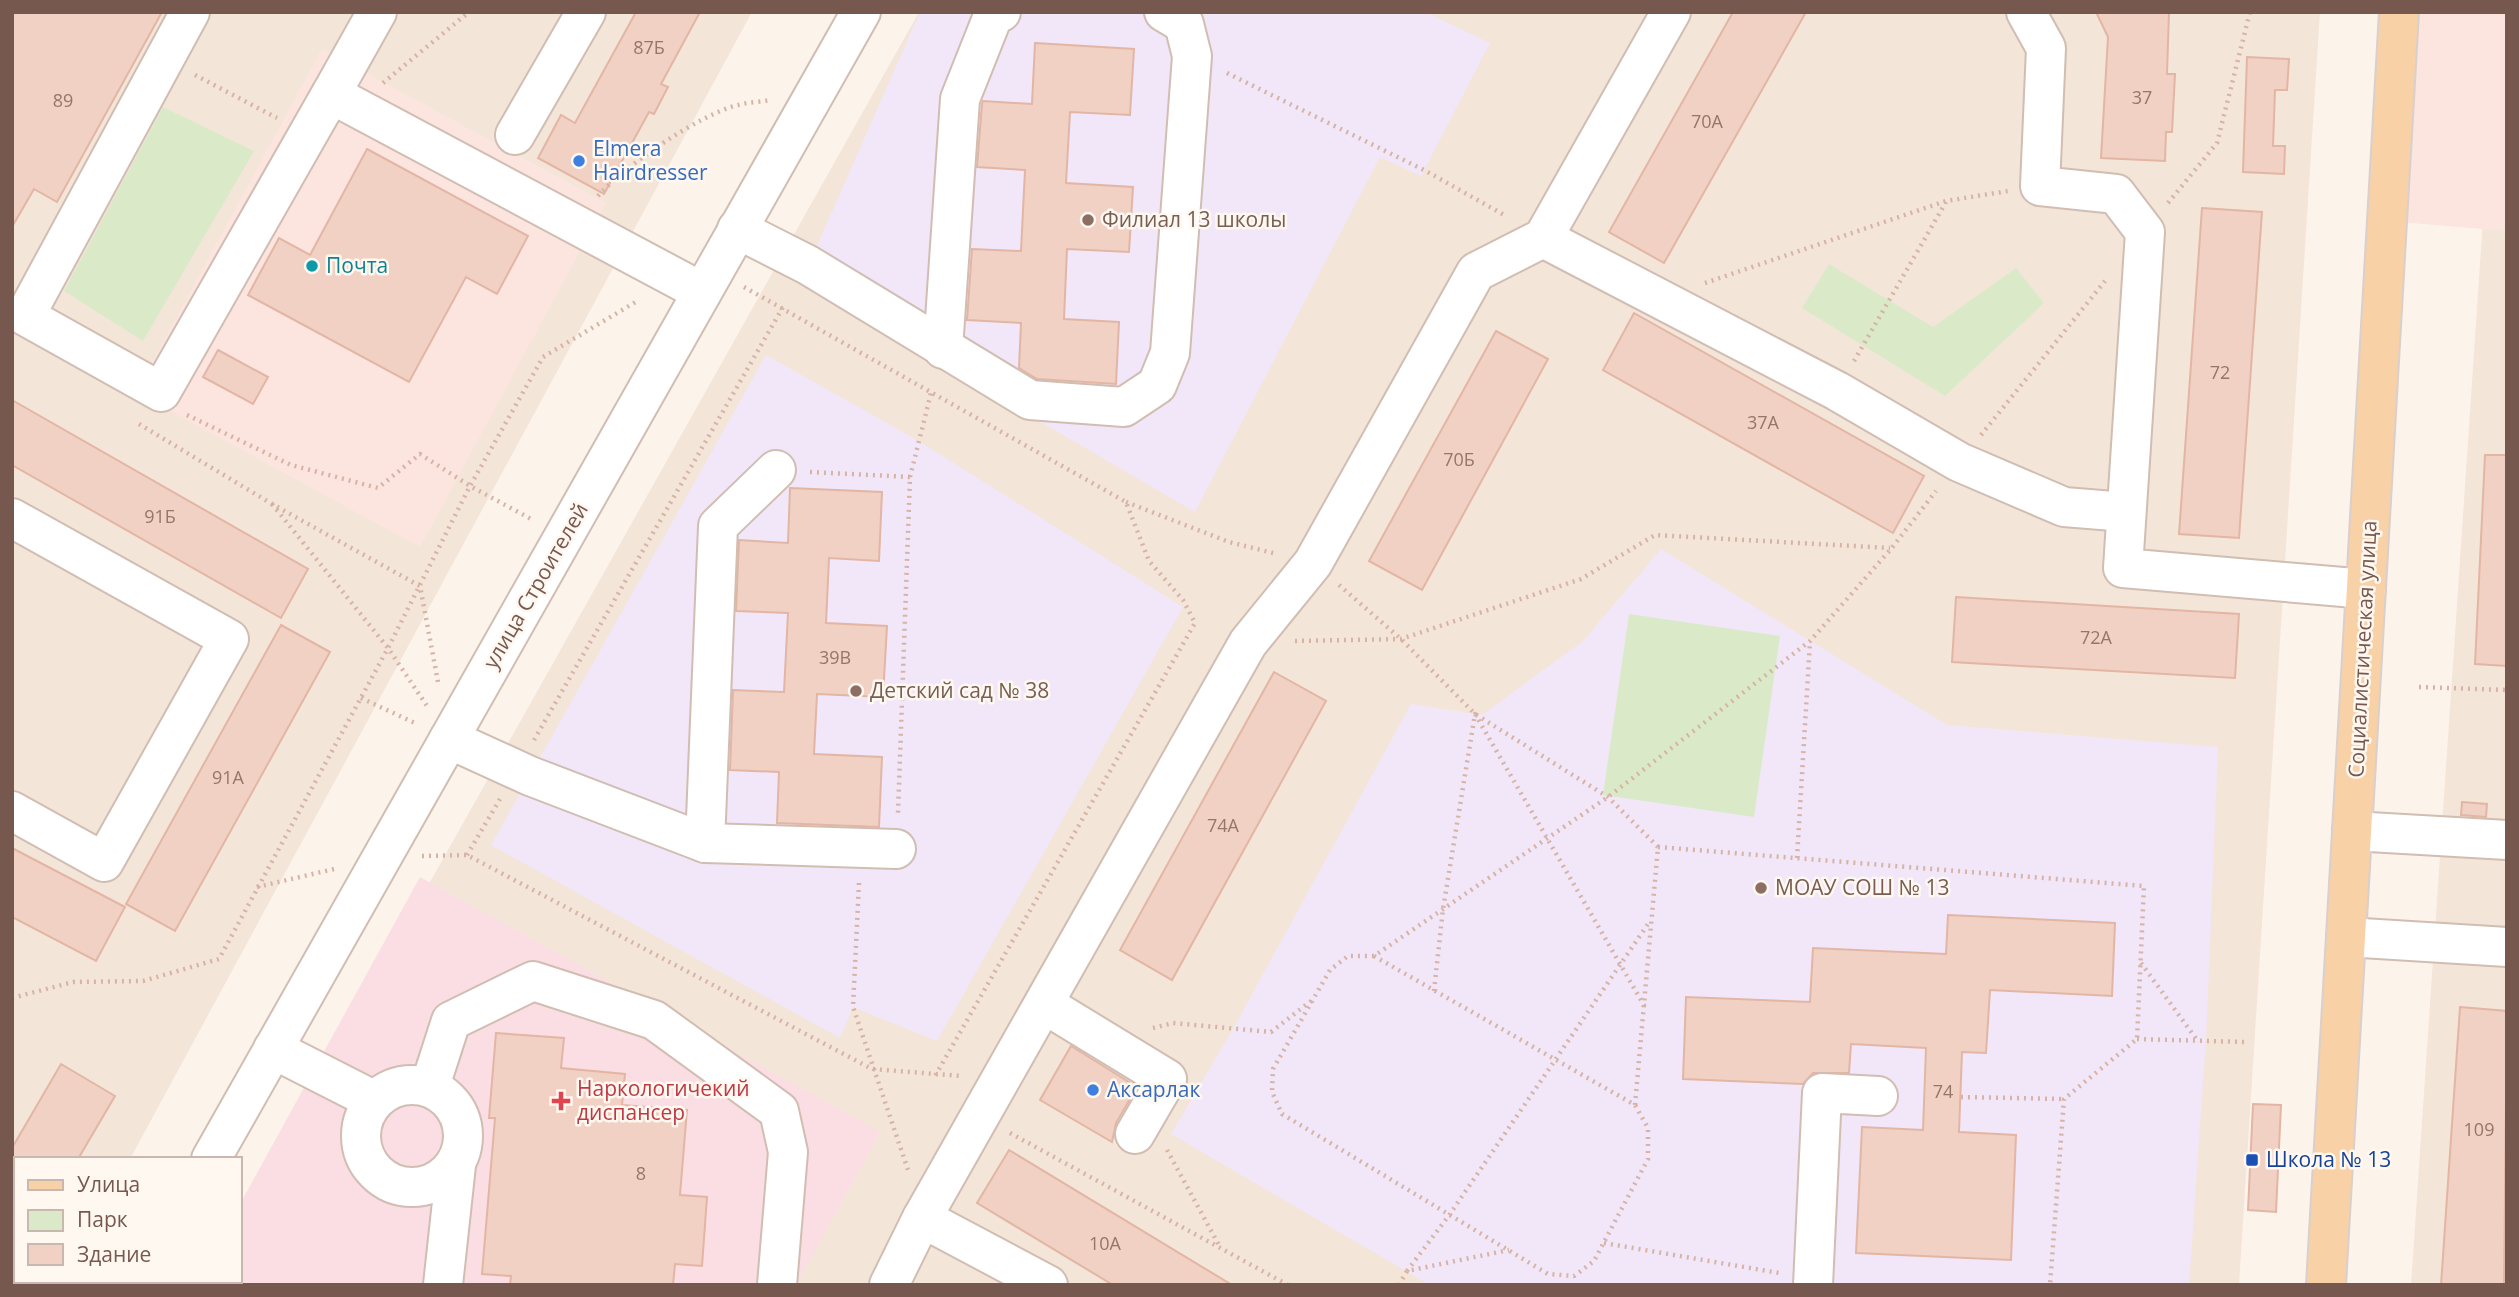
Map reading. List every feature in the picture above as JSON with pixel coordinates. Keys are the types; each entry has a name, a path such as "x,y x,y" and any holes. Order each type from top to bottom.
{"main road":[{"name":"Социалистическая улица","path":"2326,1285 2399,12"}],"street":[{"path":"190,12 19,312 161,392 309,134 342,101 377,12"},
{"path":"515,135 586,12"},
{"name":"улица Строителей","path":"212,1157 564,536 697,281 737,229 861,12"},
{"path":"943,349 960,99 993,16 1001,12"},
{"path":"737,229 808,265 1030,400 1125,407 1157,385 1170,353 1192,57 1184,24 1164,12"},
{"path":"889,1285 978,1116 1248,643 1313,564 1476,272 1543,238 1671,12"},
{"path":"2026,12 2046,48 2040,186 2116,194 2145,232 2123,568 2366,589"},
{"path":"342,101 575,224 697,281"},
{"path":"1543,238 1837,391 1959,462 2064,507 2126,512"},
{"path":"705,843 718,526 776,470"},
{"path":"12,518 229,639 104,862 12,811"},
{"path":"449,739 517,769 705,843 879,848"},
{"path":"2353,831 2507,840"},
{"path":"2346,937 2507,947"},
{"path":"430,1086 451,1021 533,981 654,1020 779,1111 788,1152 776,1285"},
{"path":"1044,1003 1167,1079 1150,1139"},
{"path":"273,1049 373,1100"},
{"path":"443,1285 456,1165 464,1135 455,1105 430,1086 400,1084 373,1100 359,1131 368,1165 385,1179 394,1186 429,1186 456,1165"},
{"path":"1813,1282 1822,1093 1878,1096"},
{"path":"922,1218 1044,1284"}],"path":[{"path":"342,101 469,12"},
{"path":"1192,57 1424,170 1543,238"},
{"path":"165,60 309,134"},
{"path":"765,112 777,89"},
{"path":"575,224 615,176 672,138 736,105 771,100"},
{"path":"1662,298 1946,201 2040,186"},
{"path":"1837,391 1946,201"},
{"path":"12,998 74,982 143,981 219,959 388,648 470,486 543,357 697,281 783,307 1126,502 1229,542 1313,564 1401,639 1475,714 1608,797 1658,847 2144,886 2137,1039"},
{"path":"467,855 783,307"},
{"path":"922,1218 894,1123 872,1069 853,1007 879,848 910,477 931,393"},
{"path":"183,413 291,465 378,488 420,454 470,486 564,536"},
{"path":"776,470 910,477"},
{"path":"935,1076 1195,623 1183,600 1149,561 1126,502"},
{"path":"420,586 272,504 388,648 449,739"},
{"path":"1248,643 1401,639 1581,579 1655,535 1891,548"},
{"path":"420,586 449,739"},
{"path":"1797,858 1810,641"},
{"path":"2419,687 2507,690"},
{"path":"361,698 449,739"},
{"path":"1475,714 1545,840 1646,1007"},
{"path":"1434,991 1443,909 1475,714"},
{"path":"1374,956 1608,797"},
{"path":"1635,1105 1646,1007 1650,921 1658,847"},
{"path":"257,887 381,858 467,855 872,1069 935,1076 1001,1076"},
{"path":"1399,1285 1650,921"},
{"path":"1348,956 1374,956 1434,991 1635,1105 1648,1128 1648,1159 1594,1261 1574,1276 1548,1274 1282,1114 1272,1093 1273,1069 1330,970 1348,956"},
{"path":"2140,962 2197,1040"},
{"path":"1105,1041 1173,1023 1271,1032 1314,998"},
{"path":"1961,1097 2064,1099 2137,1039 2244,1042"},
{"path":"2050,1285 2064,1099"},
{"path":"978,1116 1288,1285"},
{"path":"1150,1139 1220,1248"},
{"path":"1604,1243 1813,1282"},
{"path":"1407,1271 1510,1250"}],"shaded area":[{"path":"12,12 752,12 131,1157 14,1157 14,1283 62,1283 12,1285"},
{"path":"919,12 2320,12 2239,1285 203,1285 242,1283 242,1216"},
{"name":"Филиал 13 школы","path":"920,12 1425,12 1490,43 1421,176 1380,157 1195,512 801,282"},
{"path":"2408,12 2507,12 2507,231 2387,221"},
{"path":"2497,12 2507,12 2507,1285 2411,1285"},
{"path":"322,49 606,203 420,547 136,392"},
{"name":"Детский сад № 38","path":"766,355 917,440 1183,607 937,1041 853,1007 840,1038 491,845"},
{"name":"МОАУ СОШ № 13","path":"1661,549 1947,725 2218,747 2206,1040 2189,1285 1430,1285 1171,1134 1233,1029 1411,704 1482,715 1583,641"},
{"name":"Наркологичекий диспансер","path":"420,877 880,1132 796,1285 195,1285 242,1283 242,1200"}],"green space":[{"path":"163,107 254,151 143,341 64,291"},
{"path":"1829,264 1933,327 2016,268 2044,303 1945,396 1802,308"},
{"path":"1629,614 1780,636 1754,817 1603,795"}],"building":[{"path":"12,12 162,12 57,202 34,189 12,227"},
{"path":"636,12 700,12 661,84 668,87 654,114 649,112 604,194 538,158 561,115 575,123"},
{"path":"1733,12 1806,12 1664,263 1609,232"},
{"path":"2096,12 2169,12 2167,74 2175,74 2172,132 2166,132 2165,161 2101,158 2108,37"},
{"path":"1035,43 1134,49 1130,115 1070,112 1066,183 1133,187 1129,252 1067,249 1064,319 1119,322 1116,384 1037,379 1019,368 1021,323 967,320 972,249 1021,251 1025,170 977,167 982,104 983,101 1032,104"},
{"path":"2247,57 2289,59 2287,90 2275,90 2273,146 2285,146 2284,174 2243,172"},
{"name":"Почта","path":"367,149 528,236 497,294 466,277 409,382 248,295 279,238 310,255"},
{"path":"2202,208 2262,212 2239,538 2179,534"},
{"path":"1634,313 1924,476 1893,533 1603,370"},
{"path":"1496,331 1548,359 1422,590 1369,561"},
{"path":"218,350 268,377 253,404 203,377"},
{"path":"12,400 308,569 281,618 12,465"},
{"path":"2485,455 2507,455 2507,666 2475,664"},
{"path":"790,488 882,492 879,561 829,558 826,623 887,626 883,697 817,694 814,754 882,757 879,827 777,823 779,772 730,770 733,690 784,692 788,613 736,611 739,540 788,543"},
{"path":"1956,597 2239,614 2235,678 1952,662"},
{"path":"281,625 330,652 175,931 126,904"},
{"path":"1274,672 1326,701 1172,980 1120,950"},
{"path":"2462,802 2487,804 2486,817 2461,815"},
{"path":"12,848 125,907 96,961 12,917"},
{"name":"МОАУ СОШ № 13","path":"1948,915 2115,923 2112,996 1990,990 1986,1053 1962,1052 1959,1132 2016,1135 2011,1260 1856,1253 1862,1127 1923,1130 1926,1048 1851,1044 1849,1073 1813,1073 1803,1084 1683,1079 1686,997 1810,1002 1813,948 1946,954"},
{"path":"2460,1007 2507,1011 2504,1285 2441,1285"},
{"path":"496,1033 564,1038 561,1068 625,1074 622,1105 687,1110 680,1195 707,1197 702,1266 675,1264 673,1285 510,1285 511,1276 482,1274 495,1118 489,1118"},
{"name":"Аксарлак","path":"1071,1046 1137,1087 1116,1123 1112,1142 1040,1100"},
{"path":"61,1064 115,1096 79,1157 12,1159 12,1148"},
{"path":"2253,1104 2281,1105 2276,1212 2248,1210"},
{"path":"1009,1150 1232,1285 1113,1285 977,1203"}],"place":[{"name":"Elmera Hairdresser","path":"579,161"},
{"name":"Филиал 13 школы","path":"1088,220"},
{"name":"Почта","path":"312,266"},
{"name":"Детский сад № 38","path":"856,691"},
{"name":"МОАУ СОШ № 13","path":"1761,888"},
{"name":"Аксарлак","path":"1093,1090"},
{"name":"Наркологичекий диспансер","path":"561,1101"},
{"name":"Школа № 13","path":"2252,1160"}]}
